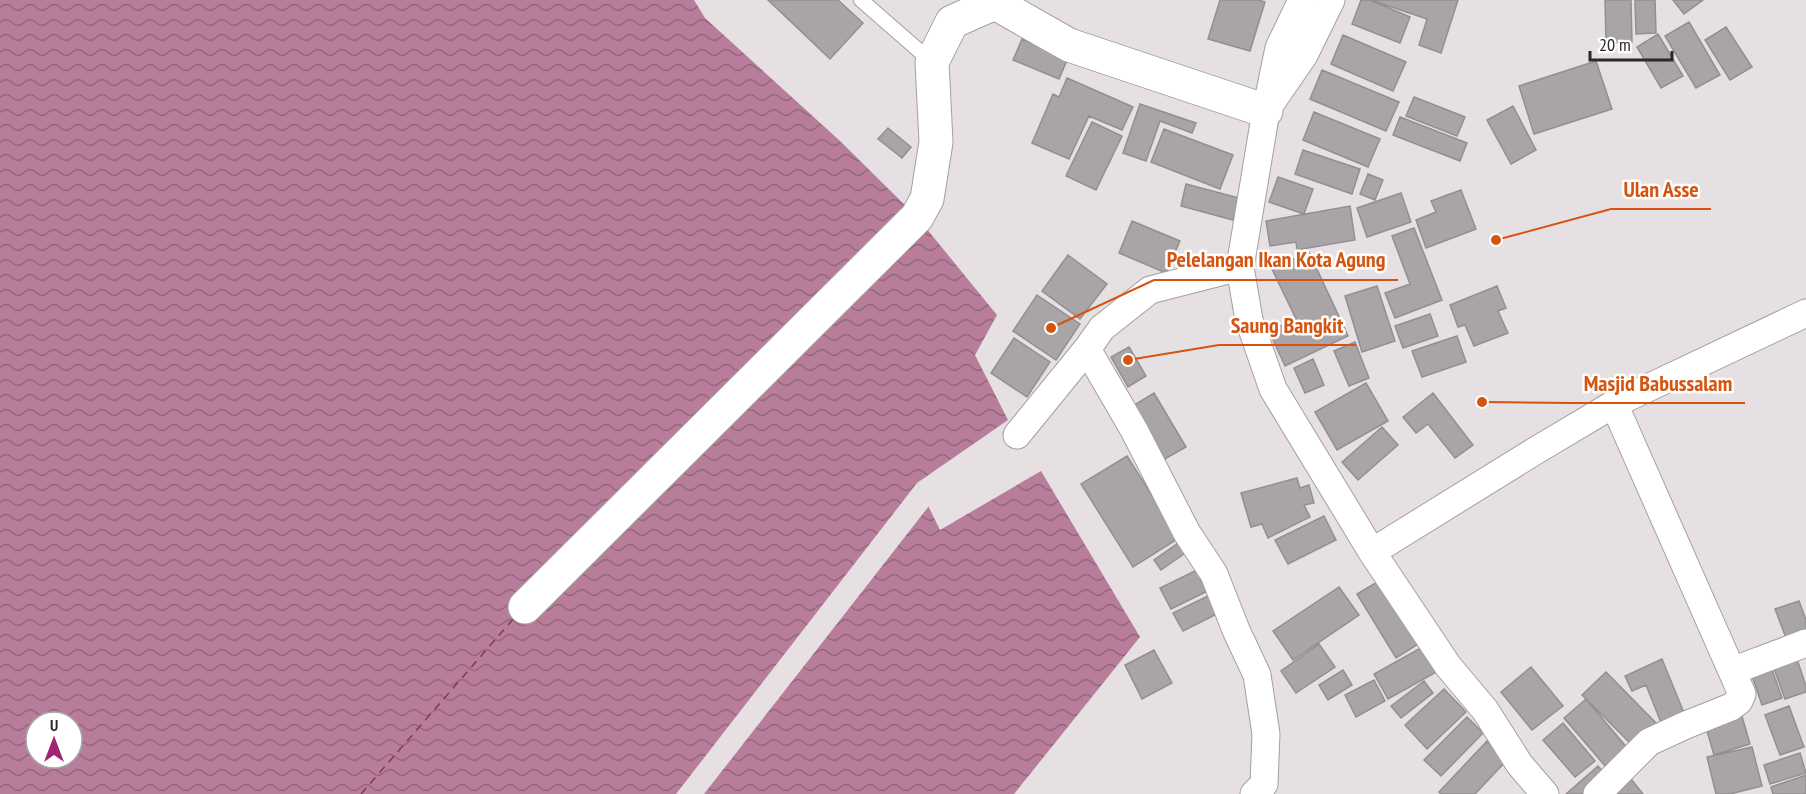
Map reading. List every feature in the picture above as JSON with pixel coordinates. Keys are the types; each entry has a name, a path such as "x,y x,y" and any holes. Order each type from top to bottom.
{"street":[{"path":"1302,0 1279,48 1239,267 1249,320 1273,389 1372,552 1448,666 1485,710 1520,765 1545,794"},
{"path":"1266,111 1304,55 1331,0"},
{"path":"525,607 917,217 927,199 936,142 932,62 952,22 995,1 1070,45 1266,111"},
{"path":"1017,435 1102,328 1150,291 1239,267"},
{"path":"1372,552 1614,404 1806,313"},
{"path":"1087,349 1134,430 1187,533 1214,574 1257,675 1266,734 1264,784 1254,794"},
{"path":"1597,794 1649,742 1731,707 1739,701 1742,694 1614,404"},
{"path":"1732,671 1806,643"}],"lane":[{"path":"861,0 932,62"}],"water":[{"path":"0,0 694,0 705,18 839,140 917,217 997,315 975,355 1008,420 917,483 940,530 1041,471 1140,637 1014,794 0,794"}],"pier":[{"path":"917,483 929,506 704,794 676,794"}],"building":[{"path":"768,0 838,0 863,23 830,59"},
{"path":"1220,0 1265,2 1250,51 1208,39"},
{"path":"1361,0 1370,0 1410,17 1400,43 1352,24"},
{"path":"1371,0 1458,0 1441,53 1419,45 1427,19"},
{"path":"1605,0 1631,0 1632,42 1606,43"},
{"path":"1635,0 1655,0 1656,33 1636,34"},
{"path":"1673,0 1703,0 1684,14"},
{"path":"1689,22 1720,75 1696,88 1665,36"},
{"path":"1726,27 1752,67 1730,80 1705,40"},
{"path":"1658,34 1683,76 1661,88 1637,47"},
{"path":"1343,35 1406,62 1393,91 1331,64"},
{"path":"1022,39 1068,58 1059,79 1013,60"},
{"path":"1596,61 1612,109 1534,134 1519,86"},
{"path":"1322,70 1399,102 1386,131 1310,99"},
{"path":"1067,78 1133,107 1122,130 1089,116 1069,159 1032,143 1053,94 1059,97"},
{"path":"1414,97 1465,117 1457,136 1406,116"},
{"path":"1140,104 1196,123 1192,133 1160,121 1146,161 1123,153"},
{"path":"1513,106 1536,150 1511,164 1487,120"},
{"path":"1314,112 1380,139 1368,167 1303,140"},
{"path":"1400,117 1467,143 1460,161 1393,135"},
{"path":"1092,122 1122,136 1096,190 1066,176"},
{"path":"888,128 911,147 902,158 878,139"},
{"path":"1164,129 1233,155 1220,189 1151,162"},
{"path":"1303,150 1360,169 1352,194 1295,174"},
{"path":"1368,174 1383,180 1375,200 1360,194"},
{"path":"1278,177 1313,189 1304,214 1269,202"},
{"path":"1186,184 1239,198 1233,220 1181,206"},
{"path":"1461,190 1476,229 1426,248 1416,220 1436,212 1431,201"},
{"path":"1401,193 1411,222 1367,237 1357,208"},
{"path":"1350,206 1355,240 1297,250 1296,242 1270,246 1266,221"},
{"path":"1132,221 1180,241 1166,273 1119,253"},
{"path":"1414,228 1442,300 1395,318 1385,293 1410,284 1392,236"},
{"path":"1309,252 1348,336 1285,366 1269,331 1296,319 1272,269"},
{"path":"1068,255 1107,284 1080,319 1042,291"},
{"path":"1377,286 1395,341 1362,352 1345,296"},
{"path":"1497,286 1506,308 1498,311 1508,333 1474,346 1465,325 1458,327 1450,305"},
{"path":"1037,295 1080,324 1056,360 1013,331"},
{"path":"1430,314 1438,336 1403,348 1395,326"},
{"path":"1457,336 1466,362 1422,377 1412,351"},
{"path":"1014,338 1050,362 1027,397 991,373"},
{"path":"1355,342 1369,378 1349,386 1334,351"},
{"path":"1129,347 1146,376 1128,387 1111,357"},
{"path":"1313,359 1324,385 1305,393 1294,368"},
{"path":"1366,383 1388,421 1337,450 1315,412"},
{"path":"1154,393 1186,447 1163,460 1131,407"},
{"path":"1433,393 1473,445 1455,458 1428,424 1416,433 1403,417"},
{"path":"1382,427 1398,445 1358,480 1342,462"},
{"path":"1127,456 1179,538 1133,567 1081,484"},
{"path":"1297,478 1300,488 1309,485 1314,503 1304,505 1310,517 1268,538 1262,524 1251,527 1241,493"},
{"path":"1324,516 1336,540 1288,564 1275,540"},
{"path":"1181,541 1188,551 1161,570 1154,560"},
{"path":"1205,566 1216,587 1171,609 1160,588"},
{"path":"1384,578 1423,641 1396,658 1357,594"},
{"path":"1339,587 1359,615 1293,660 1273,631"},
{"path":"1212,594 1221,612 1183,631 1173,613"},
{"path":"1799,601 1806,620 1806,636 1788,643 1775,609"},
{"path":"1319,644 1335,667 1296,693 1281,671"},
{"path":"1426,645 1440,670 1388,699 1374,674"},
{"path":"1154,650 1172,683 1142,699 1125,665"},
{"path":"1662,659 1687,720 1664,730 1646,685 1632,691 1625,676"},
{"path":"1797,659 1806,692 1785,699 1773,666"},
{"path":"1531,667 1563,706 1532,730 1501,692"},
{"path":"1771,667 1782,698 1762,705 1751,673"},
{"path":"1343,670 1352,685 1328,700 1319,685"},
{"path":"1606,672 1657,724 1633,746 1582,695"},
{"path":"1374,680 1385,701 1356,717 1345,695"},
{"path":"1424,681 1433,693 1401,718 1391,706"},
{"path":"1444,689 1466,712 1427,749 1405,725"},
{"path":"1586,699 1628,749 1606,767 1564,718"},
{"path":"1789,706 1804,747 1780,755 1765,715"},
{"path":"1741,713 1750,744 1714,755 1705,724"},
{"path":"1467,717 1483,733 1441,776 1424,760"},
{"path":"1563,723 1595,761 1575,777 1543,740"},
{"path":"1487,741 1507,760 1475,794 1441,794 1439,792"},
{"path":"1752,747 1762,786 1730,794 1716,794 1707,757"},
{"path":"1800,753 1806,773 1770,784 1764,765"},
{"path":"1598,766 1609,779 1592,794 1566,794"},
{"path":"1806,775 1806,794 1773,794 1771,787"},
{"path":"1631,779 1643,794 1612,794"}],"ferry route":[{"path":"361,794 514,618"}],"place":[{"name":"Ulan Asse","path":"1496,240"},
{"name":"Pelelangan Ikan Kota Agung","path":"1051,328"},
{"name":"Saung Bangkit","path":"1128,360"},
{"name":"Masjid Babussalam","path":"1482,402"}]}
